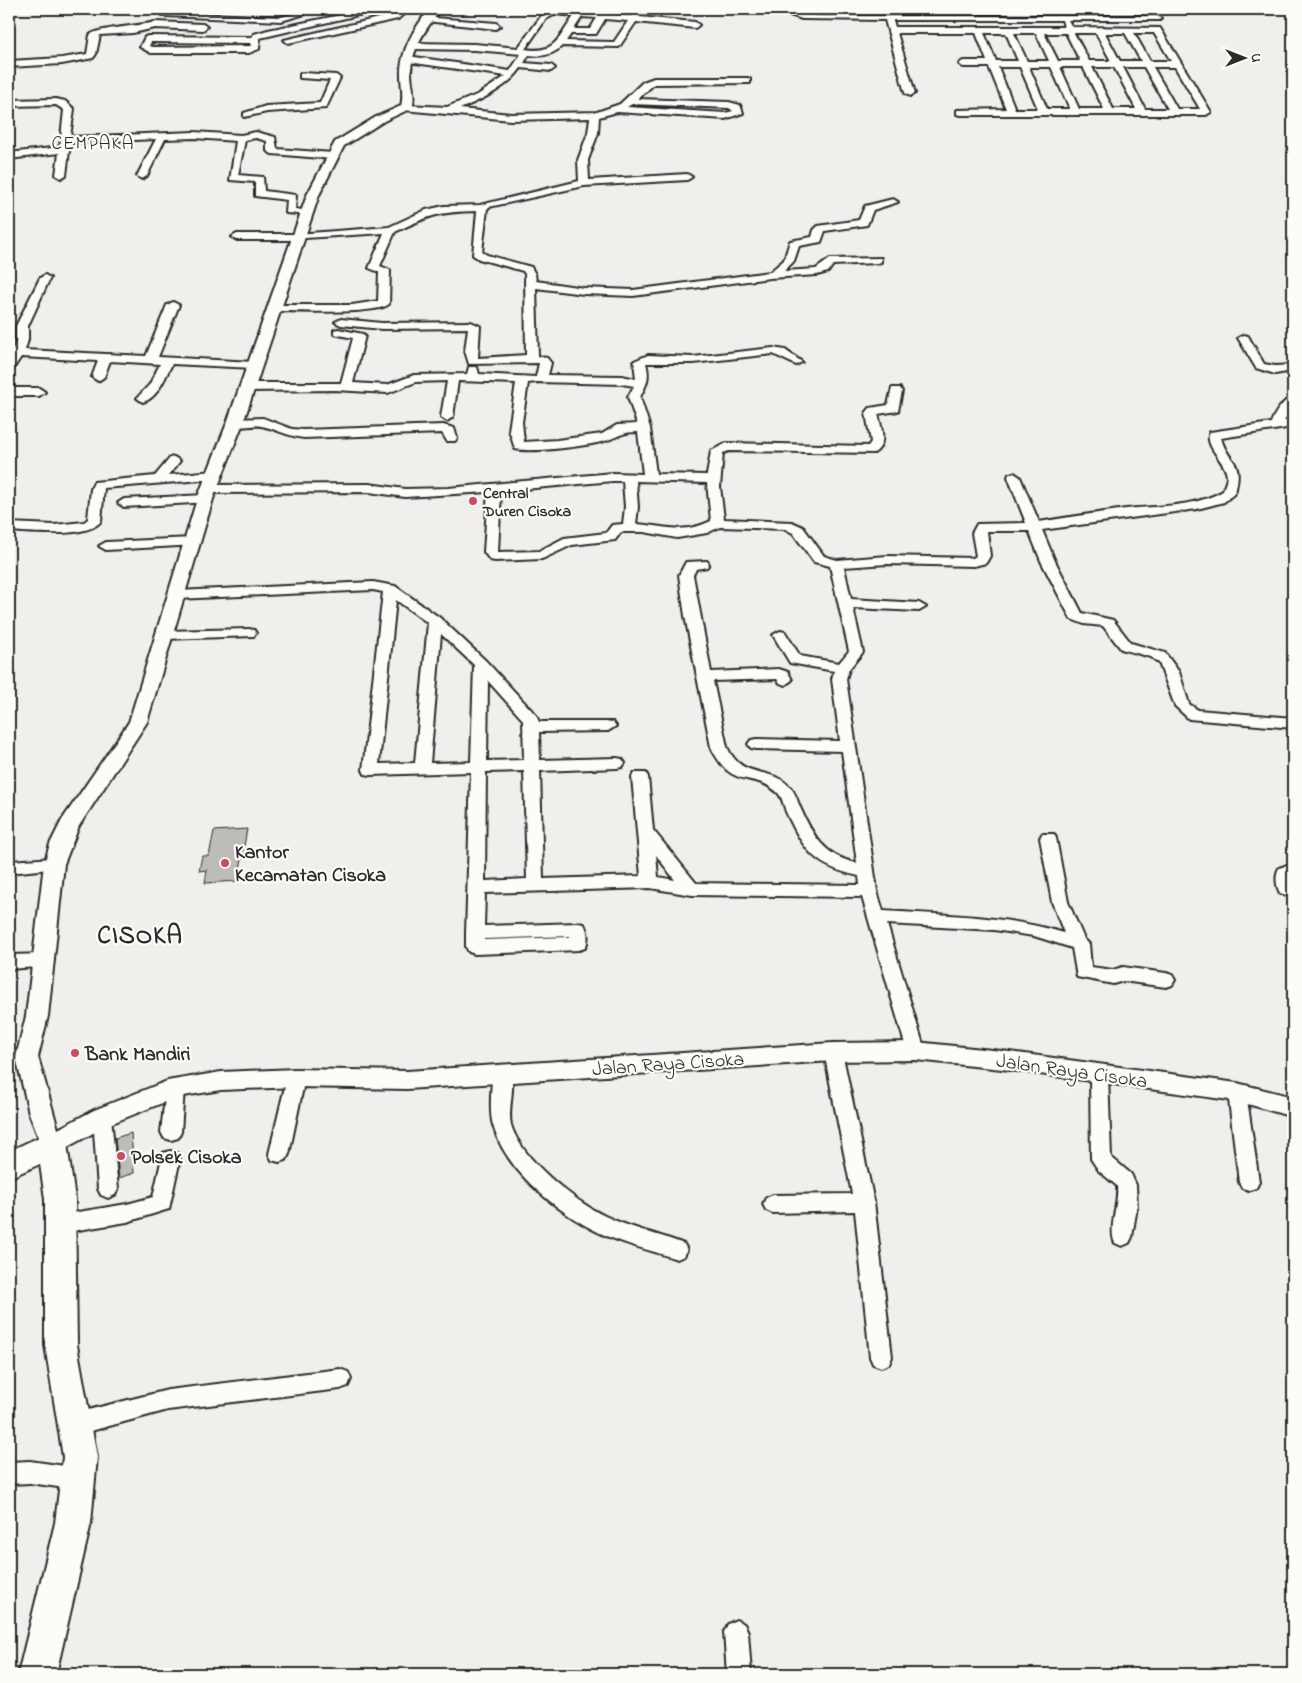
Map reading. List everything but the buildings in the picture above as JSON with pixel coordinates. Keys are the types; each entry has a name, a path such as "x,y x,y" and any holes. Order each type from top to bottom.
{"main road":[{"path":"9,1165 52,1144 60,1199 61,1345 76,1424 80,1457 73,1523 37,1674"}],"street":[{"path":"171,9 166,14 220,13 281,19 310,11 282,9"},
{"path":"258,44 257,36 268,32 380,9"},
{"path":"282,41 395,17 405,9"},
{"path":"561,43 613,46 617,44 641,9"},
{"path":"776,9 802,17 834,18 1157,18"},
{"path":"831,9 834,18"},
{"path":"944,9 948,18"},
{"path":"665,24 674,11"},
{"path":"568,31 593,32 605,12"},
{"path":"448,110 482,96 513,74 519,65 523,52 548,13 580,14 605,12 665,24 695,24"},
{"path":"195,38 220,13"},
{"path":"406,108 409,99 406,68 411,53 432,14 496,26"},
{"path":"411,53 475,47 551,53 561,43 580,14"},
{"path":"888,18 910,93"},
{"path":"1063,18 1110,112"},
{"path":"149,26 144,39 144,47 151,50 249,50 258,44"},
{"path":"9,64 62,61 88,56 92,54 97,44 95,34 133,30 149,26 203,28"},
{"path":"892,30 1157,30 1206,112 960,112"},
{"path":"979,30 1012,112"},
{"path":"1009,30 1044,112"},
{"path":"1038,30 1076,112"},
{"path":"1099,30 1142,112"},
{"path":"1128,30 1174,112"},
{"path":"144,39 195,38 258,44"},
{"path":"411,53 513,74"},
{"path":"963,64 1177,64"},
{"path":"519,65 551,68"},
{"path":"9,156 65,145 162,136 218,135 247,124 266,109 323,106 336,78 303,76"},
{"path":"52,1144 41,1113 27,1057 37,1016 45,961 54,864 59,843 75,812 128,742 138,722 209,488 235,423 313,194 339,144 351,135 406,108 448,110 511,117 594,115 614,109 630,101 647,82 654,80 747,81"},
{"path":"614,109 725,116 738,112 737,107 728,105 630,101"},
{"path":"9,103 62,103 69,109 61,175"},
{"path":"584,183 582,163 586,147 596,127 594,115"},
{"path":"247,124 271,138 270,149 276,152 333,156"},
{"path":"247,124 233,178 261,180 259,194 292,197 290,211 307,213"},
{"path":"142,176 162,136"},
{"path":"236,238 391,230 426,213 444,209 482,208 486,205 584,183 687,178"},
{"path":"773,275 789,261 794,243 817,240 822,228 863,223 869,208 893,202"},
{"path":"482,208 477,253 483,257 527,269 530,274 532,358"},
{"path":"376,326 383,304 385,270 374,268 391,230"},
{"path":"531,284 584,291 633,293 690,288 773,275 817,272 824,270 830,262 877,260"},
{"path":"9,367 13,353 22,340 22,326 45,278"},
{"path":"275,308 352,308 383,304"},
{"path":"151,359 173,305"},
{"path":"346,386 359,336 335,330 352,308"},
{"path":"341,322 376,326 472,325 474,326 471,351 473,377"},
{"path":"1244,338 1260,366 1275,370 1293,368"},
{"path":"634,397 641,384 643,374 640,361 645,358 693,360 773,351 781,352 796,362"},
{"path":"13,353 106,356 254,365"},
{"path":"98,377 106,356"},
{"path":"473,362 532,358 543,360 545,363 541,379"},
{"path":"143,398 154,386 168,360"},
{"path":"247,387 346,386 388,389 414,379 473,377 522,380 622,380 641,384"},
{"path":"447,417 453,378"},
{"path":"522,380 521,400 516,412 519,446 557,444 604,437 621,428 644,428"},
{"path":"622,380 625,388 634,397 644,428 650,477"},
{"path":"718,523 714,479 715,454 721,448 870,450 877,442 872,413 874,411 894,408 896,391"},
{"path":"9,392 39,392"},
{"path":"1277,425 1280,417 1293,401"},
{"path":"235,423 263,422 282,431 304,434 443,429 450,431 451,438"},
{"path":"495,487 490,552 495,556 544,554 560,544 579,539 610,537 615,529 630,526 681,536 702,532 718,523 787,525 798,530 819,559 836,564 887,560 974,562 980,560 983,556 978,533 982,527 1034,527 1094,517 1197,505 1219,500 1229,493 1234,474 1226,456 1215,443 1214,434 1293,423"},
{"path":"159,478 174,461"},
{"path":"124,503 209,488 369,488 406,493 629,477 714,479"},
{"path":"629,477 629,496 634,512 630,526"},
{"path":"1014,477 1067,602 1076,616 1108,623 1126,646 1150,652 1163,659 1168,665 1182,706 1186,712 1194,715 1293,723"},
{"path":"9,527 78,528 91,525 94,521 99,485 159,478 209,488"},
{"path":"106,546 192,542"},
{"path":"702,564 691,565 686,575 692,616 719,747 724,762 734,770 776,784 785,790 810,845 823,858 840,867 866,871"},
{"path":"836,564 856,652 842,668 839,679 869,890 916,1051"},
{"path":"177,595 373,586 390,589 435,621 481,664 531,719 535,885"},
{"path":"390,589 371,770 617,763"},
{"path":"845,603 920,607"},
{"path":"422,769 435,621"},
{"path":"165,635 248,633"},
{"path":"780,635 789,653 795,660 842,668"},
{"path":"475,933 578,929 579,943 475,947 475,933 481,664"},
{"path":"706,677 779,674 785,680"},
{"path":"532,727 608,726"},
{"path":"756,744 848,746"},
{"path":"640,777 650,882"},
{"path":"645,830 692,889"},
{"path":"1048,838 1060,902 1077,943 1080,944 1083,972 1113,977 1122,974 1166,980"},
{"path":"9,867 54,864"},
{"path":"1286,889 1285,872 1293,873"},
{"path":"476,887 650,882 692,889 869,890"},
{"path":"876,917 994,924 1034,930 1077,943"},
{"path":"9,962 45,961"},
{"name":"Jalan Raya Cisoka","path":"52,1144 102,1116 175,1088 221,1081 296,1078 407,1080 833,1052 916,1051 1002,1060 1099,1075 1237,1092 1293,1107"},
{"path":"833,1052 844,1115 864,1202 881,1357"},
{"path":"502,1074 500,1109 502,1125 511,1146 522,1162 568,1204 599,1223 677,1250"},
{"path":"1099,1075 1101,1159 1104,1165 1123,1179 1128,1189 1122,1238"},
{"path":"279,1154 296,1078"},
{"path":"171,1132 175,1088"},
{"path":"1237,1092 1249,1182"},
{"path":"102,1116 108,1189"},
{"path":"60,1224 127,1213 162,1203 170,1159"},
{"path":"773,1204 864,1202"},
{"path":"76,1424 168,1400 340,1379"},
{"path":"9,1473 30,1472 79,1479"},
{"path":"736,1632 739,1674"}],"place":[{"name":"Central Duren Cisoka","path":"473,501"},
{"name":"Kantor Kecamatan Cisoka","path":"225,863"},
{"name":"Bank Mandiri","path":"75,1053"},
{"name":"Polsek Cisoka","path":"121,1156"}],"district":[{"name":"CEMPAKA","path":"93,142"},
{"name":"CISOKA","path":"140,934"}]}
